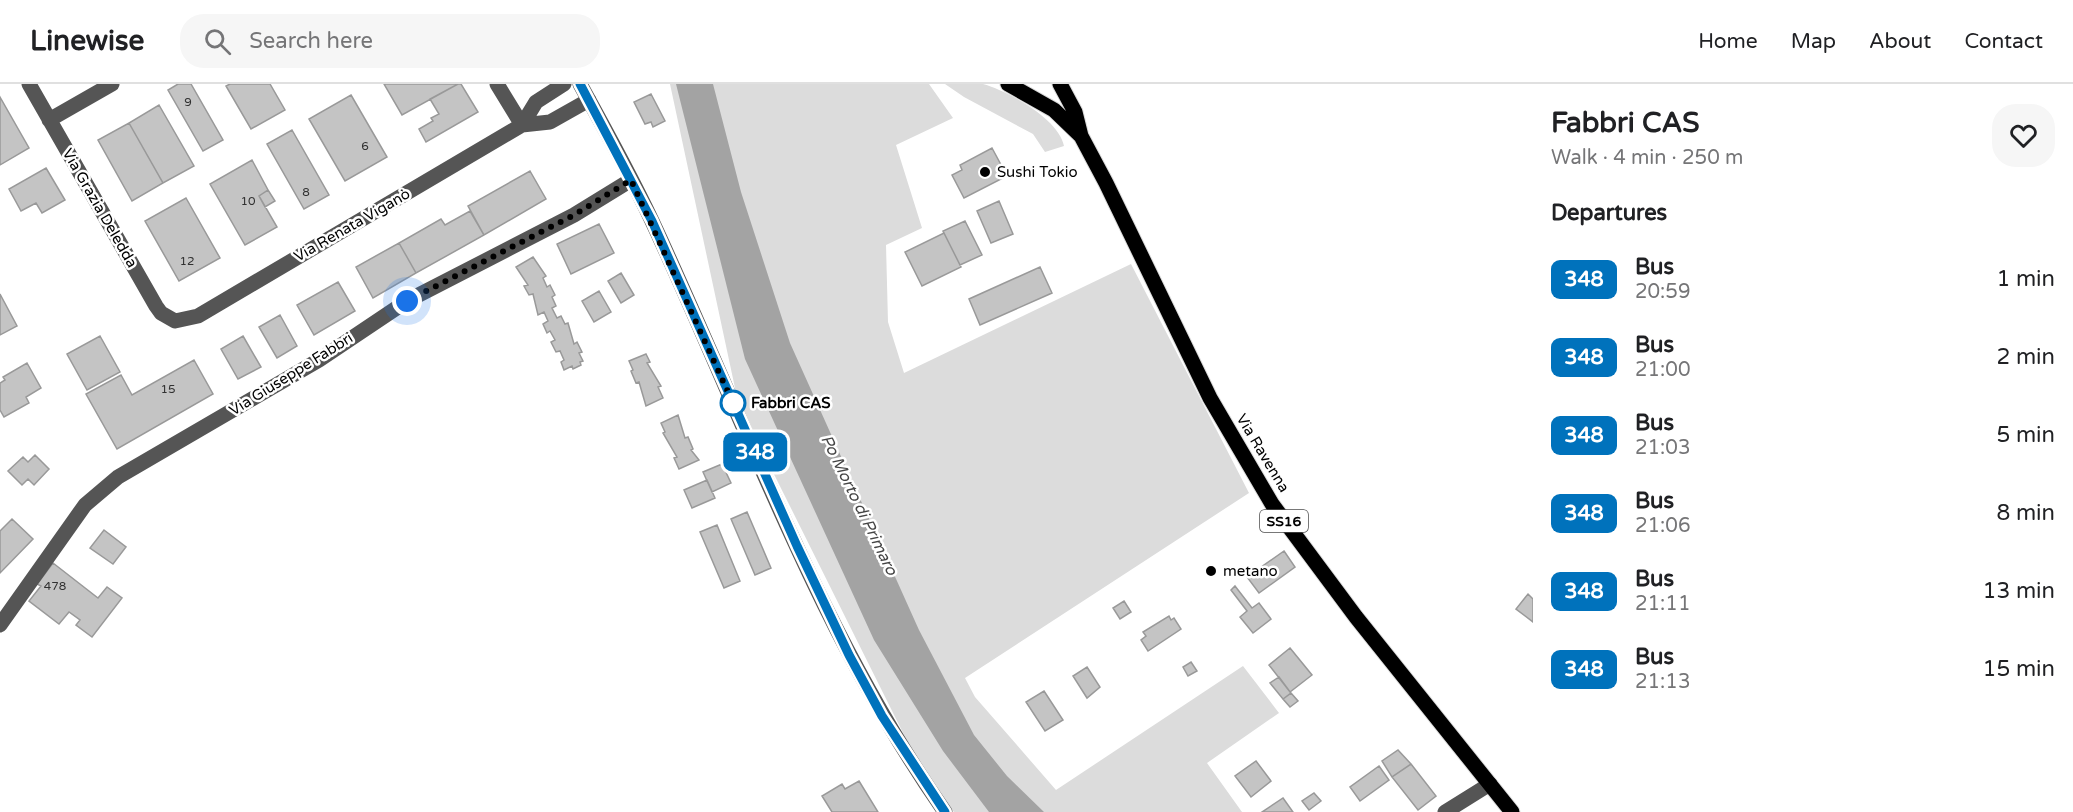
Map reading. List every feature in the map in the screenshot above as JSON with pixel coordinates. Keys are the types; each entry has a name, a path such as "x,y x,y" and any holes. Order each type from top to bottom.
{"main road":[{"name":"Via Ravenna","path":"1008,84 1054,110 1081,136"},
{"name":"Via Ravenna","path":"1060,84 1075,112 1081,136 1204,387 1256,479 1313,561 1512,812"}],"street":[{"name":"Via Grazia Deledda","path":"29,84 156,306 168,319 181,321"},
{"path":"49,120 112,84"},
{"path":"497,84 522,125"},
{"name":"Via Renata Viganò","path":"522,125 536,102 564,84"},
{"path":"580,84 631,180 849,655 882,716 945,812"},
{"path":"1068,84 1075,112"},
{"name":"Via Renata Viganò","path":"181,321 198,316 522,125 560,119 589,100"},
{"name":"Via Giuseppe Fabbri","path":"0,625 74,519 85,505 112,482 319,360 407,301 574,215 631,180"},
{"path":"1445,812 1490,784"}],"shaded area":[{"path":"670,84 929,84 953,118 896,145 922,228 886,245 888,322 904,373 1131,264 1249,493 965,678 975,697 1056,790 1243,666 1279,713 1207,763 1242,812 954,812 929,785 738,402"},
{"path":"945,84 983,84 1006,93 1043,116 1060,136 1064,146 1045,152 1033,134 964,97"}],"water":[{"name":"Po Morto di Primaro","path":"676,84 713,84 741,192 790,343 919,630 974,735 1007,776 1044,812 989,812 943,751 874,640 745,359"}],"building":[{"path":"178,84 191,84 223,140 203,151 168,90"},
{"path":"230,84 270,84 285,110 251,129 226,86"},
{"path":"384,84 458,84 402,115"},
{"path":"461,84 478,112 426,142 419,129 433,121 431,118 439,114 430,99"},
{"path":"651,94 665,121 653,127 651,122 645,124 634,102"},
{"path":"351,95 387,157 345,181 309,119"},
{"path":"0,97 29,148 0,165"},
{"path":"159,105 194,166 163,183 129,123"},
{"path":"129,123 163,183 132,201 98,140"},
{"path":"292,130 329,195 304,209 267,144"},
{"path":"992,148 1007,176 964,198 952,175 962,170 960,165"},
{"path":"252,160 268,190 259,196 277,227 245,245 210,184"},
{"path":"46,168 65,200 42,213 36,203 21,211 9,189"},
{"path":"530,171 546,199 484,235 468,206"},
{"path":"268,190 275,201 265,207 259,196"},
{"path":"186,198 220,258 179,281 145,221"},
{"path":"999,201 1013,234 991,243 977,211"},
{"path":"470,211 484,235 416,273 399,243 441,219 445,225"},
{"path":"965,221 982,255 960,265 943,231"},
{"path":"599,224 614,253 571,274 557,244"},
{"path":"944,233 961,267 922,286 905,252"},
{"path":"399,243 416,273 373,298 356,267"},
{"path":"533,257 546,276 543,278 547,287 550,285 555,295 552,297 556,306 552,308 557,318 561,316 565,324 568,323 574,344 577,342 582,352 579,353 583,361 580,362 581,365 573,369 572,366 564,370 561,362 564,360 560,351 556,352 551,342 555,340 550,331 547,333 543,324 548,321 544,312 538,315 533,294 529,295 524,286 528,285 516,267"},
{"path":"1040,267 1052,293 980,325 969,299"},
{"path":"621,273 634,295 621,303 608,281"},
{"path":"338,282 355,311 314,335 297,305"},
{"path":"599,291 611,312 594,322 582,301"},
{"path":"0,294 17,326 0,335"},
{"path":"280,315 297,346 277,358 259,327"},
{"path":"100,336 120,372 87,390 67,354"},
{"path":"243,336 261,367 238,379 221,349"},
{"path":"646,354 650,362 647,363 661,386 658,387 663,398 646,406 639,382 636,383 629,361"},
{"path":"194,360 213,394 117,449 86,394 121,375 132,395"},
{"path":"27,363 41,388 26,397 29,403 4,417 0,410 0,383 5,380 3,377"},
{"path":"678,415 685,438 688,437 693,449 691,450 699,460 679,469 674,458 677,457 663,433 665,432 661,423"},
{"path":"35,455 49,469 34,485 28,479 22,485 8,471 23,457 28,462"},
{"path":"722,464 731,483 712,492 703,472"},
{"path":"707,480 715,498 692,508 684,490"},
{"path":"747,512 771,568 755,575 731,519"},
{"path":"12,519 33,539 0,573 0,531"},
{"path":"717,525 740,581 724,588 700,532"},
{"path":"104,530 126,547 113,564 90,548"},
{"path":"1284,551 1295,567 1259,593 1247,577"},
{"path":"53,563 98,598 107,587 122,598 92,637 76,625 80,620 69,612 59,624 29,601 41,586 37,584"},
{"path":"1235,586 1252,608 1259,603 1271,619 1253,633 1240,617 1247,611 1231,590"},
{"path":"1528,594 1533,599 1533,622 1516,609"},
{"path":"1124,601 1131,612 1120,619 1113,608"},
{"path":"1169,616 1171,620 1174,618 1181,629 1148,651 1141,640 1146,636 1143,632"},
{"path":"1290,648 1312,675 1290,692 1269,665"},
{"path":"1191,662 1197,671 1188,676 1183,667"},
{"path":"1087,667 1100,687 1087,698 1073,676"},
{"path":"1279,677 1291,693 1283,699 1270,683"},
{"path":"1044,691 1063,720 1045,731 1026,702"},
{"path":"1291,693 1298,701 1290,707 1283,699"},
{"path":"1398,750 1411,764 1392,777 1382,761"},
{"path":"1256,761 1271,781 1251,797 1235,776"},
{"path":"1411,764 1436,796 1418,810 1392,777"},
{"path":"1379,766 1389,780 1360,801 1350,787"},
{"path":"859,781 878,812 832,812 822,796 842,784 845,789"},
{"path":"1314,793 1321,801 1309,810 1302,801"},
{"path":"1283,798 1293,812 1262,812"}],"bus line":[{"name":"348","path":"580,84 652,221 797,546 849,655 882,716 945,812"}],"place":[{"name":"Sushi Tokio","path":"985,172"},
{"name":"Fabbri CAS","path":"733,403"},
{"name":"metano","path":"1211,571"}],"route":[{"path":"407,301 455,274 574,215 631,180 652,221 733,403"}]}
